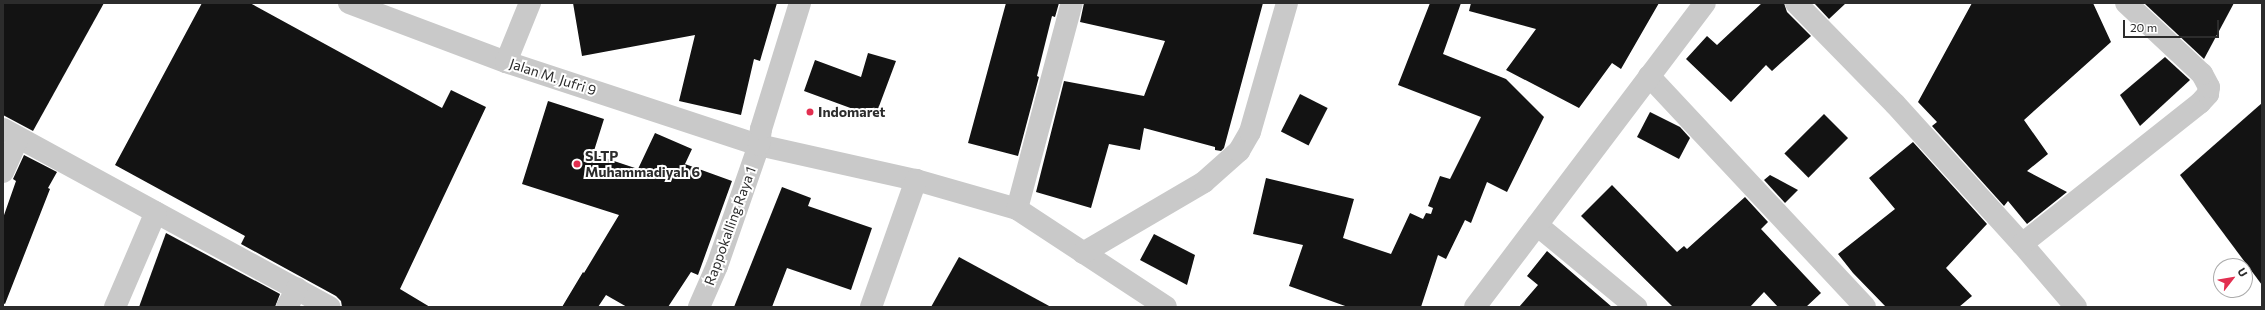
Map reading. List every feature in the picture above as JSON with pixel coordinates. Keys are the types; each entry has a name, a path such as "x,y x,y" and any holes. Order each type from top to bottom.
{"street":[{"name":"Jalan M. Jufri 9","path":"349,3 506,62 759,145 916,180 1017,209 1166,307"},
{"path":"506,62 530,3"},
{"name":"Rappokalling Raya 1","path":"699,307 717,266 759,145 761,128 800,3"},
{"path":"1017,209 1072,3"},
{"path":"1083,253 1204,182 1239,151 1250,132 1287,3"},
{"path":"1475,307 1705,3"},
{"path":"1796,3 1895,104 2022,244 2076,307"},
{"path":"2022,244 2200,103 2208,94 2209,87 2202,74 2126,3"},
{"path":"1649,76 1864,307"},
{"path":"3,172 10,134 330,307"},
{"path":"871,307 916,180"},
{"path":"115,307 156,212"},
{"path":"1537,225 1636,307"},
{"path":"287,307 297,288"}],"building":[{"path":"3,3 104,3 33,131 3,115"},
{"path":"202,3 250,3 442,108 451,90 486,107 400,289 430,307 342,307 341,301 336,296 241,244 245,236 115,165"},
{"path":"573,3 777,3 760,61 754,59 741,115 679,101 695,35 582,56"},
{"path":"1006,3 1059,3 1055,17 1052,16 1037,76 1039,77 1018,156 968,143"},
{"path":"1084,3 1263,3 1224,148 1221,151 1215,150 1215,147 1144,128 1140,150 1109,144 1091,208 1036,192 1064,81 1144,96 1165,41 1080,22"},
{"path":"1430,3 1461,3 1443,54 1506,79 1544,117 1507,192 1487,182 1471,223 1465,220 1446,259 1438,255 1421,307 1348,307 1289,286 1303,245 1253,234 1266,178 1354,199 1343,238 1391,254 1410,213 1423,219 1426,213 1431,214 1433,208 1428,206 1440,176 1450,179 1481,117 1398,85"},
{"path":"1471,3 1659,3 1621,69 1612,63 1579,108 1506,70 1536,29 1469,11"},
{"path":"1762,3 1784,3 1787,12 1811,36 1772,71 1766,65 1731,102 1686,59 1707,36 1717,45"},
{"path":"1814,3 1846,3 1829,19"},
{"path":"1972,3 2093,3 2111,42 2024,120 2048,154 2027,171 2067,192 2027,224 2008,201 2004,206 1932,126 1937,122 1918,102"},
{"path":"2144,3 2234,3 2204,59"},
{"path":"868,53 896,61 875,117 804,91 815,60 861,77"},
{"path":"2165,57 2190,80 2140,126 2120,95"},
{"path":"1300,94 1328,108 1309,145 1281,131"},
{"path":"548,101 604,119 593,154 638,169 655,133 692,149 685,164 732,181 698,275 691,272 668,307 627,307 606,295 598,307 562,307 619,215 522,184"},
{"path":"2262,103 2262,285 2253,273 2253,258 2242,258 2180,175"},
{"path":"1650,112 1680,127 1690,138 1679,159 1637,137"},
{"path":"1824,114 1848,138 1808,178 1784,154"},
{"path":"1913,142 1987,224 1946,268 1972,296 1959,307 1886,307 1853,273 1838,254 1895,209 1869,178"},
{"path":"24,155 57,172 48,188 50,189 5,304 3,303 3,218 16,181 13,179"},
{"path":"1770,175 1798,190 1785,203 1764,180"},
{"path":"1612,185 1677,252 1684,246 1687,249 1745,197 1768,222 1761,229 1821,293 1806,307 1778,307 1764,292 1750,307 1673,307 1581,216"},
{"path":"782,187 811,198 808,206 872,228 851,290 787,268 772,307 734,307"},
{"path":"166,233 280,294 275,307 139,307"},
{"path":"1154,234 1195,255 1187,285 1140,260"},
{"path":"1547,251 1612,307 1519,307 1538,285 1527,276"},
{"path":"959,257 1051,307 931,307"}],"place":[{"name":"Indomaret","path":"810,112"},
{"name":"SLTP Muhammadiyah 6","path":"577,164"}]}
